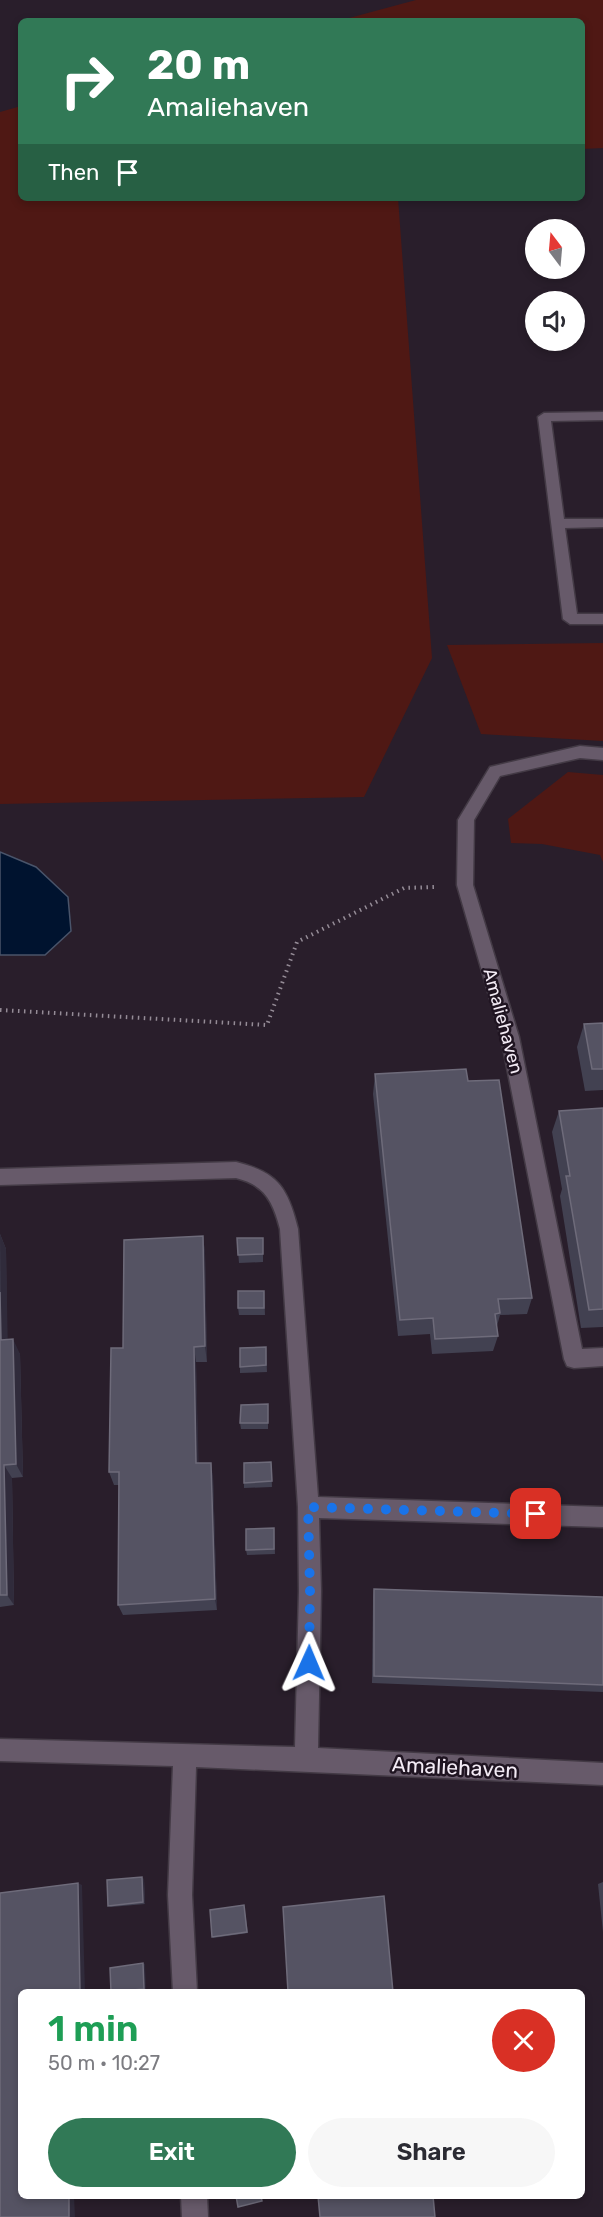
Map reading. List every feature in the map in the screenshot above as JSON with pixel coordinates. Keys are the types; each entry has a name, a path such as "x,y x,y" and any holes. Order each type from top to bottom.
{"street":[{"path":"603,416 544,417 570,619 603,619"},
{"path":"558,524 603,523"},
{"name":"Amaliehaven","path":"603,754 580,752 495,771 466,820 465,885 510,1037 574,1359 603,1357"},
{"path":"0,1177 236,1170 249,1172 264,1179 276,1190 283,1204 289,1229 308,1507 310,1591 306,1759"},
{"path":"308,1507 603,1517"},
{"name":"Amaliehaven","path":"0,1750 306,1759 603,1774"},
{"path":"184,1989 180,1895 185,1757"},
{"path":"194,2199 195,2217"}],"path":[{"path":"0,1010 267,1025 297,942 404,888 465,885"}],"shaded area":[{"path":"416,0 603,0 603,148 585,149 585,18 349,18"},
{"path":"18,107 18,201 398,201 432,658 364,797 0,804 0,112"},
{"path":"603,643 603,741 481,734 447,645"},
{"path":"568,772 603,775 603,862 600,855 542,844 511,843 508,819"}],"water":[{"path":"0,852 36,867 68,897 71,931 45,955 0,955"}],"building":[{"path":"603,1023 603,1069 592,1069 584,1024"},
{"path":"466,1069 468,1081 499,1080 532,1298 498,1299 500,1313 495,1314 498,1336 435,1339 433,1318 400,1320 375,1074"},
{"path":"603,1108 603,1309 589,1310 566,1176 570,1176 559,1111"},
{"path":"203,1236 205,1346 194,1347 196,1463 211,1463 215,1599 118,1605 119,1472 109,1472 111,1348 123,1348 124,1240"},
{"path":"237,1238 263,1238 263,1254 238,1255"},
{"path":"238,1291 264,1291 264,1308 238,1308"},
{"path":"0,1292 1,1340 13,1339 16,1464 4,1465 7,1595 0,1595"},
{"path":"266,1347 266,1365 240,1367 240,1348"},
{"path":"268,1404 268,1423 240,1423 241,1405"},
{"path":"271,1462 272,1481 244,1483 244,1463"},
{"path":"274,1528 274,1549 246,1550 246,1529"},
{"path":"374,1589 603,1597 603,1685 374,1676"},
{"path":"142,1877 143,1902 108,1906 107,1880"},
{"path":"78,1883 80,1989 18,1989 18,2199 69,2199 69,2217 0,2217 0,1893"},
{"path":"384,1896 393,1989 288,1989 283,1907"},
{"path":"244,1905 247,1932 212,1937 210,1910"},
{"path":"143,1963 144,1989 111,1989 110,1968"},
{"path":"237,2199 262,2199 262,2201 238,2207"},
{"path":"318,2199 433,2199 435,2217 320,2217"}],"route":[{"path":"309,1663 308,1507 536,1514"}]}
